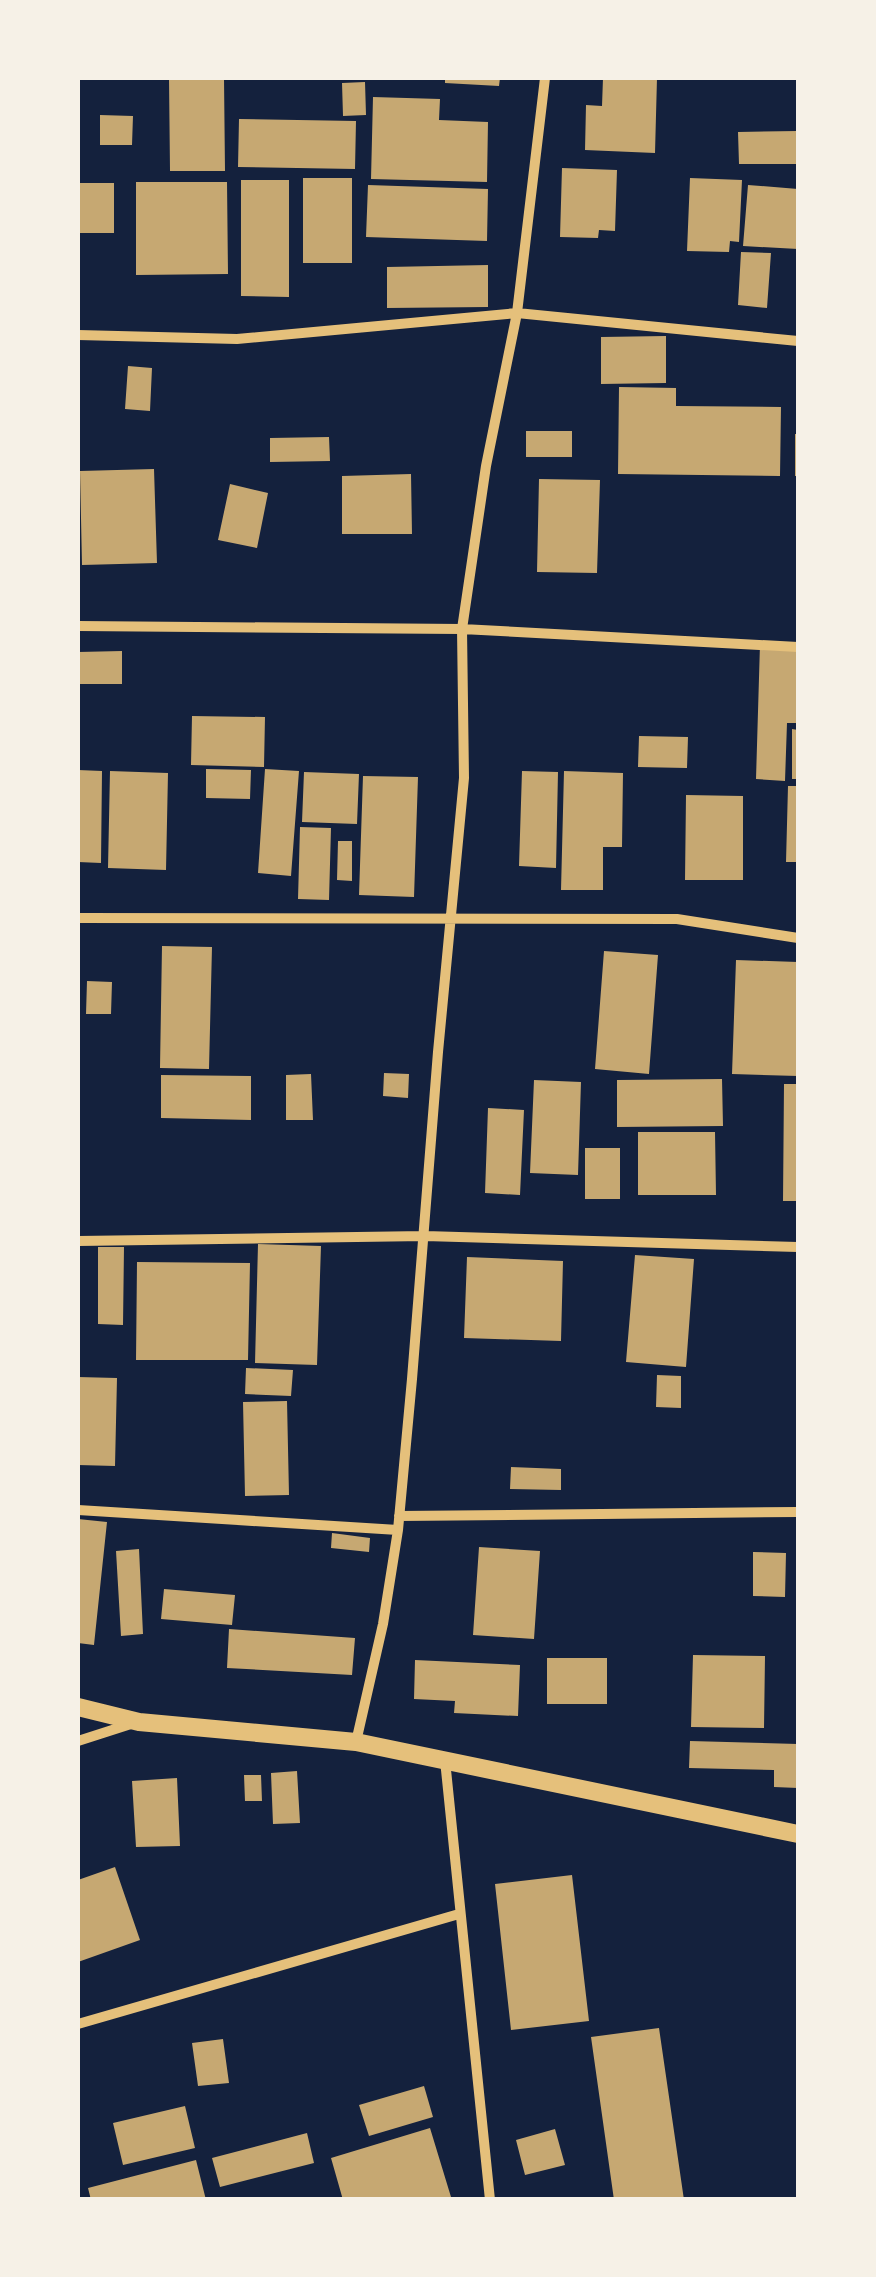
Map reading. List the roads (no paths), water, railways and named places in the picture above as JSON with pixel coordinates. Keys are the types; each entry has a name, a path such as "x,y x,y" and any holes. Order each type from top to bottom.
{"street":[{"path":"356,1742 383,1624 398,1530 426,1236 464,778 462,629 486,466 517,313 545,78"},
{"path":"78,335 237,338 517,313 798,340"},
{"path":"78,626 462,629 798,647"},
{"path":"78,918 676,919 798,938"},
{"path":"78,1242 426,1236 798,1247"},
{"path":"78,1510 398,1530"},
{"path":"399,1516 798,1512"},
{"path":"78,1707 139,1722 356,1742 798,1834"},
{"path":"78,1741 139,1722"},
{"path":"445,1759 490,2200"},
{"path":"78,2024 459,1914"}]}
